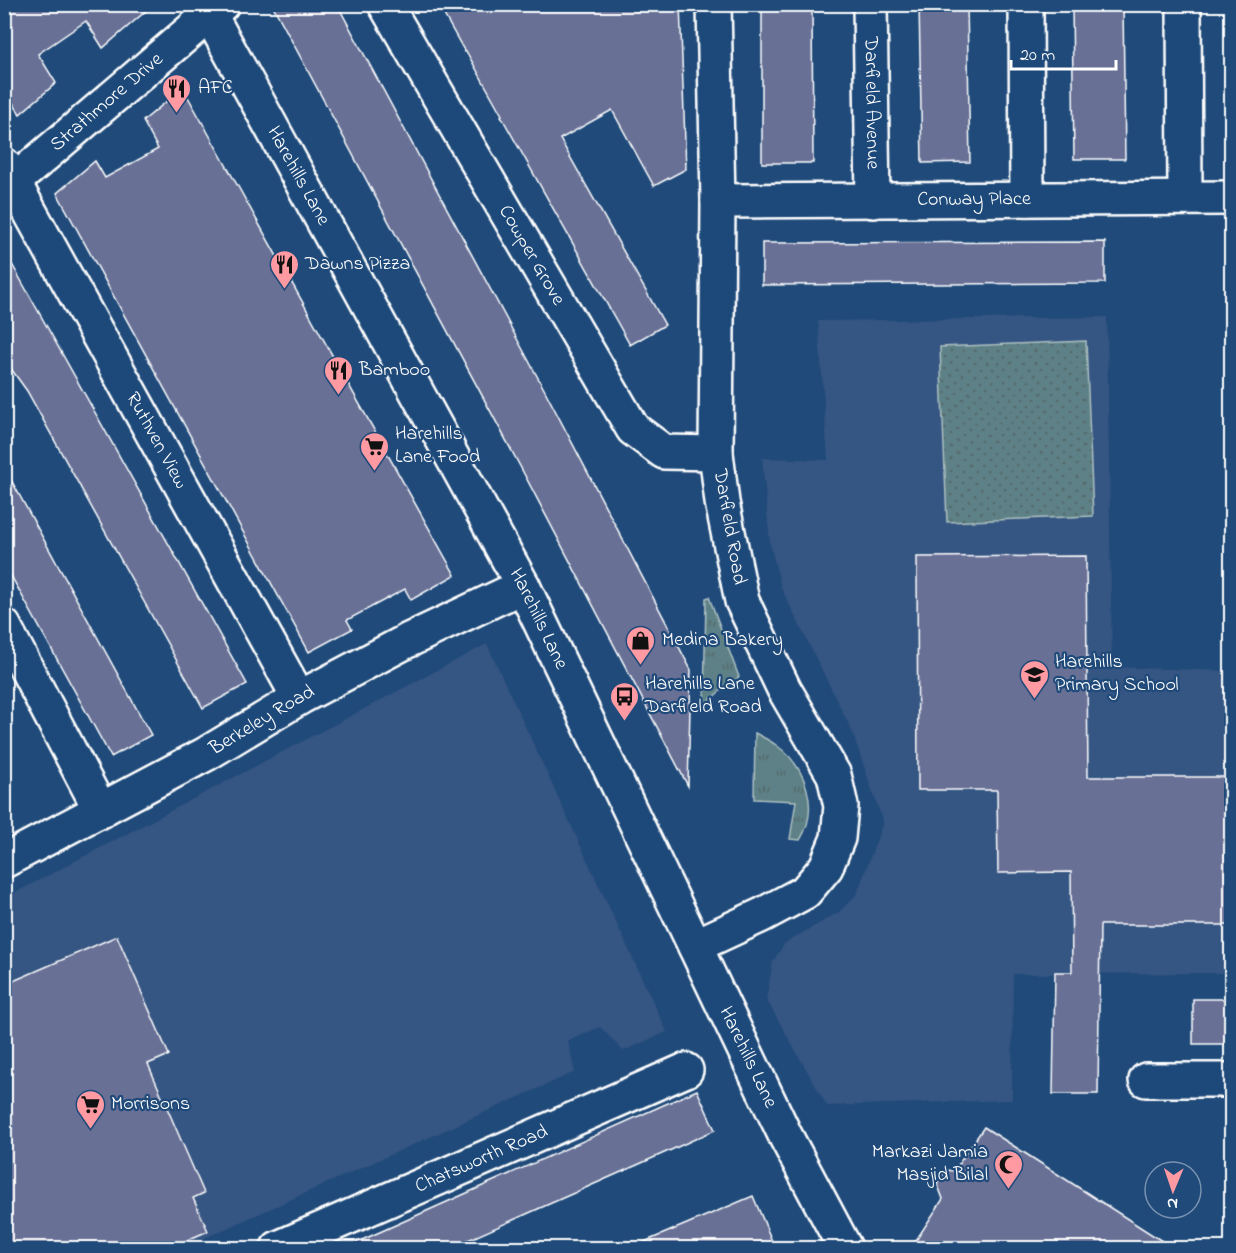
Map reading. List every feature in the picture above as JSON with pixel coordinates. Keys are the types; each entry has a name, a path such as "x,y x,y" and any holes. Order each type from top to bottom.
{"street":[{"name":"Cowper Grove","path":"385,4 633,429 664,452 716,453"},
{"name":"Darfield Road","path":"694,946 762,915 805,892 826,867 834,848 838,838 841,806 834,774 784,690 742,601 723,502 716,453 718,201 714,4"},
{"name":"Darfield Avenue","path":"870,4 873,201"},
{"path":"1026,4 1027,200"},
{"path":"1184,4 1185,198"},
{"name":"Strathmore Drive","path":"8,179 212,8"},
{"name":"Harehills Lane","path":"212,8 523,586 786,1137 845,1248"},
{"name":"Ruthven View","path":"8,179 299,698"},
{"name":"Conway Place","path":"718,201 1232,198"},
{"name":"Berkeley Road","path":"4,861 206,754 299,698 407,641 523,586"},
{"path":"4,626 101,811"},
{"name":"Chatsworth Road","path":"278,1248 686,1070"},
{"path":"1146,1080 1232,1080"}],"shaded area":[{"name":"Harehills Primary School","path":"1107,317 1112,667 1231,671 1231,973 1013,974 1012,1100 827,1106 766,999 773,961 785,943 839,912 857,894 883,822 851,729 781,588 770,544 762,458 828,460 818,321"},
{"path":"487,644 667,1032 623,1051 600,1027 568,1041 575,1072 183,1248 5,1248 5,898"}],"green space":[{"path":"1086,341 1093,516 947,522 940,347"},
{"path":"709,597 739,677 704,705 706,598"},
{"path":"755,733 773,743 786,754 802,776 807,788 809,815 800,840 790,839 796,801 754,799"}],"building":[{"path":"4,4 154,4 103,48 86,21 38,54 56,83 20,114 4,89"},
{"path":"272,4 337,4 544,389 691,670 688,786 522,470"},
{"path":"438,4 680,4 686,169 654,186 612,110 560,139 665,325 630,345"},
{"path":"762,4 812,4 813,163 762,163"},
{"path":"919,4 967,4 970,162 922,163"},
{"path":"1072,4 1123,4 1125,159 1074,159"},
{"path":"183,88 455,575 411,600 405,589 347,620 352,629 309,652 57,193 95,161 105,178 158,149 143,121"},
{"path":"1105,242 1105,283 762,285 762,243"},
{"path":"4,250 247,684 203,708 27,391 4,359"},
{"path":"4,467 151,735 111,757 4,563"},
{"path":"1086,556 1088,777 1230,777 1231,925 1100,925 1098,1094 1053,1094 1055,972 1072,972 1071,872 998,873 997,790 918,790 917,557"},
{"name":"Morrisons","path":"117,936 169,1055 148,1064 204,1193 193,1198 208,1231 169,1248 4,1248 4,985"},
{"path":"1193,999 1232,999 1232,1044 1193,1044"},
{"path":"697,1090 715,1130 671,1150 450,1248 344,1248"},
{"name":"Markazi Jamia Masjid Bilal","path":"984,1127 1173,1248 911,1248 943,1199 937,1183 946,1170 954,1171"},
{"path":"753,1196 772,1241 754,1248 630,1248"}],"place":[{"name":"AFC","path":"177,114"},
{"name":"Dawns Pizza","path":"284,290"},
{"name":"Bamboo","path":"338,396"},
{"name":"Harehills Lane Food","path":"374,472"},
{"name":"Medina Bakery","path":"641,666"},
{"name":"Harehills Primary School","path":"1034,700"},
{"name":"Harehills Lane Darfield Road","path":"624,722"},
{"name":"Morrisons","path":"90,1130"},
{"name":"Markazi Jamia Masjid Bilal","path":"1009,1190"}]}
